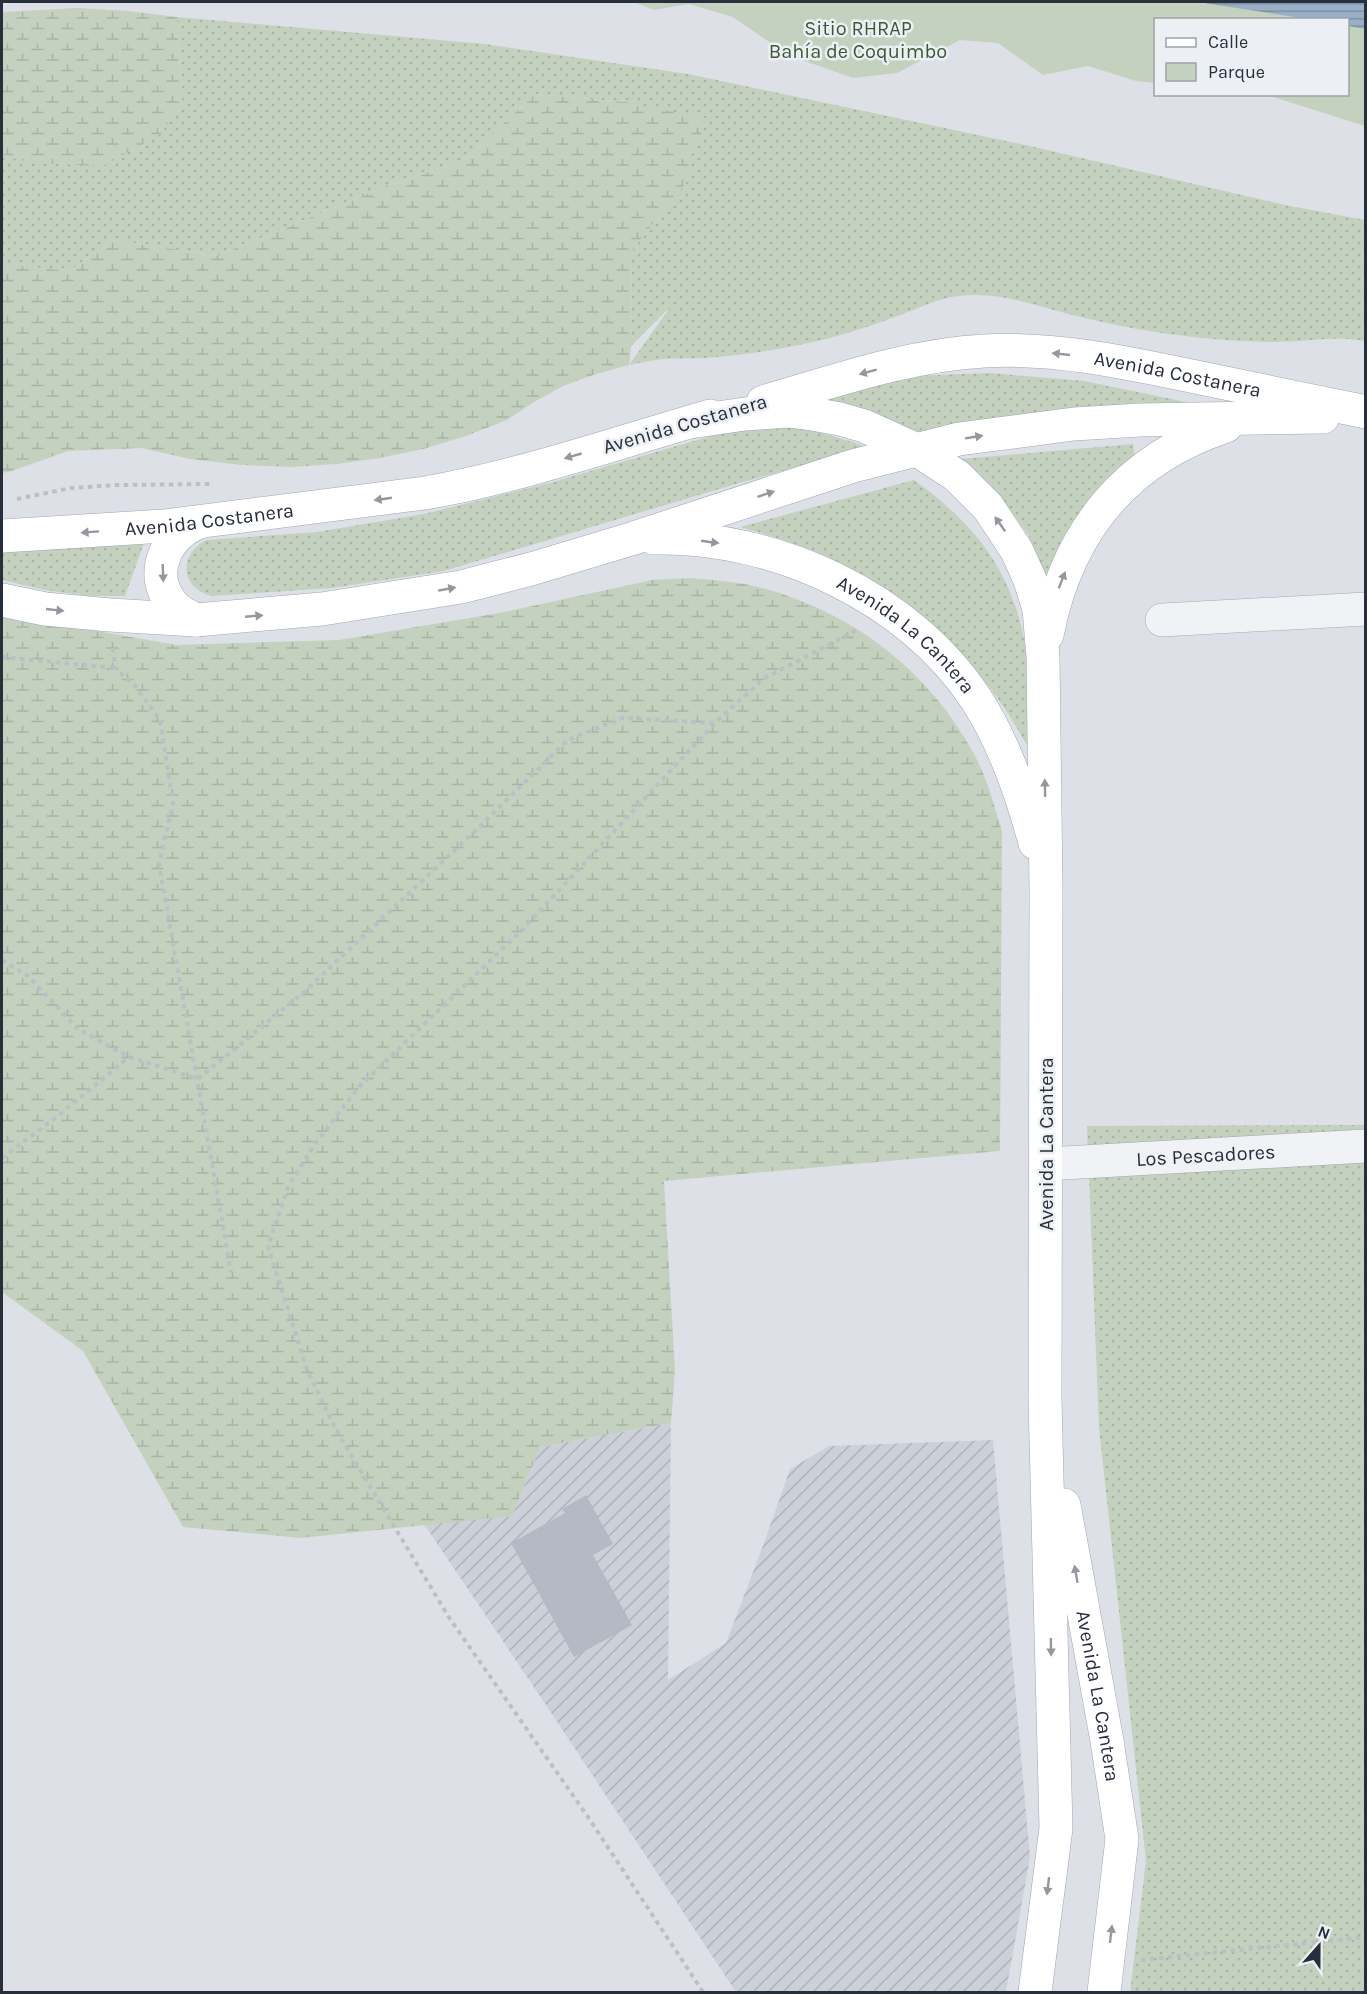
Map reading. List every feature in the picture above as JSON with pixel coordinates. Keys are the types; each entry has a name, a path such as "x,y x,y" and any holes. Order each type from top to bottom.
{"main road":[{"name":"Avenida Costanera","path":"2,536 106,531 211,520 385,499 467,485 906,362 984,351 1019,350 1062,353 1147,367 1365,412"},
{"name":"Avenida La Cantera","path":"690,422 745,414 789,411 840,419 864,426 917,450 939,463 973,491 988,507 1017,551 1030,580 1039,609 1043,657 1046,888 1044,1400 1056,1828 1035,1992"},
{"name":"Avenida Costanera","path":"2,600 45,609 196,620 322,609 461,587 531,569 631,539 852,466 959,439 1074,424 1365,417"},
{"path":"1043,657 1052,610 1061,581 1079,544 1108,502 1127,482 1175,448 1208,432 1258,418"},
{"path":"196,620 184,614 165,592 162,563 171,542 179,533 188,527 211,520"},
{"name":"Avenida La Cantera","path":"631,539 674,538 710,541 781,557 849,586 890,612 940,655 977,700 1000,744 1016,783 1032,832 1046,888"},
{"name":"Avenida La Cantera","path":"1044,1400 1107,1742 1122,1839 1105,1978"}],"street":[{"path":"1162,620 1365,609"},
{"name":"Los Pescadores","path":"1046,1164 1365,1146"}],"path":[{"path":"703,1992 588,1817 450,1619 336,1430 306,1370 268,1246 289,1185 315,1144 358,1087 522,930 715,723 763,679 890,612"},
{"path":"110,615 115,668"},
{"path":"2,657 115,668 135,686 160,720 173,803 159,864 231,1272"},
{"path":"198,1079 304,992 471,836 568,740 622,718 715,723"},
{"path":"2,960 28,976 78,1029 129,1057 198,1079"},
{"path":"2,1158 59,1115 129,1057"},
{"path":"1105,1978 1365,1937"}],"shaded area":[{"path":"671,1423 668,1680 726,1643 790,1469 829,1446 993,1440 1030,1857 1006,1992 736,1992 424,1524 512,1516 540,1447"}],"green space":[{"name":"Sitio RHRAP Bahía de Coquimbo","path":"633,2 1365,2 1365,126 1270,96 1349,96 1349,18 1154,18 1154,83 1136,81 1088,66 1043,75 998,43 960,40 897,73 853,78 788,55 733,17 689,4 654,10"},
{"path":"79,8 177,17 182,100 161,134 103,166 29,163 2,154 2,12"},
{"path":"177,17 485,44 688,74 1030,146 1285,205 1365,220 1365,341 1328,339 1267,342 1191,337 1115,325 1013,299 973,295 930,303 858,330 799,345 736,355 664,359 629,365 671,306 631,346 632,250 685,184 626,102 535,94 463,161 391,184 217,256 114,240 69,271 2,264 2,154 29,163 182,100"},
{"path":"535,94 626,102 706,118 685,184 632,250 629,365 563,386 507,420 466,436 423,449 380,458 292,467 241,465 190,459 141,448 68,451 2,473 2,264 69,271 114,240 217,256 391,184 463,161"},
{"path":"990,373 1084,381 1245,414 916,439 819,399 910,376"},
{"path":"745,426 809,429 862,445 854,451 444,571 332,588 212,596 201,592 194,586 186,571 191,554 206,540 317,532 424,514 553,482"},
{"path":"1133,444 1135,460 1067,532 1044,580 1029,536 1002,499 961,459"},
{"path":"914,480 954,512 971,530 986,548 1009,590 1018,613 1026,653 1029,749 995,694 981,677 946,639 905,604 861,574 814,551 740,527"},
{"path":"145,540 125,596 89,596 45,590 2,580 2,551"},
{"path":"689,578 738,583 766,589 830,614 859,631 887,650 935,697 956,724 979,763 1002,831 1000,1151 664,1181 675,1371 671,1423 540,1447 512,1516 301,1538 183,1527 83,1351 2,1292 2,614 176,645 339,640 505,612 652,580"},
{"path":"1365,1125 1365,1992 1130,1992 1146,1861 1099,1427 1087,1126"}],"water":[{"path":"1198,2 1365,2 1365,29 1349,26 1349,18 1302,18"}],"building":[{"path":"586,1495 613,1544 593,1555 632,1625 574,1657 511,1543 565,1513 562,1509"}]}
